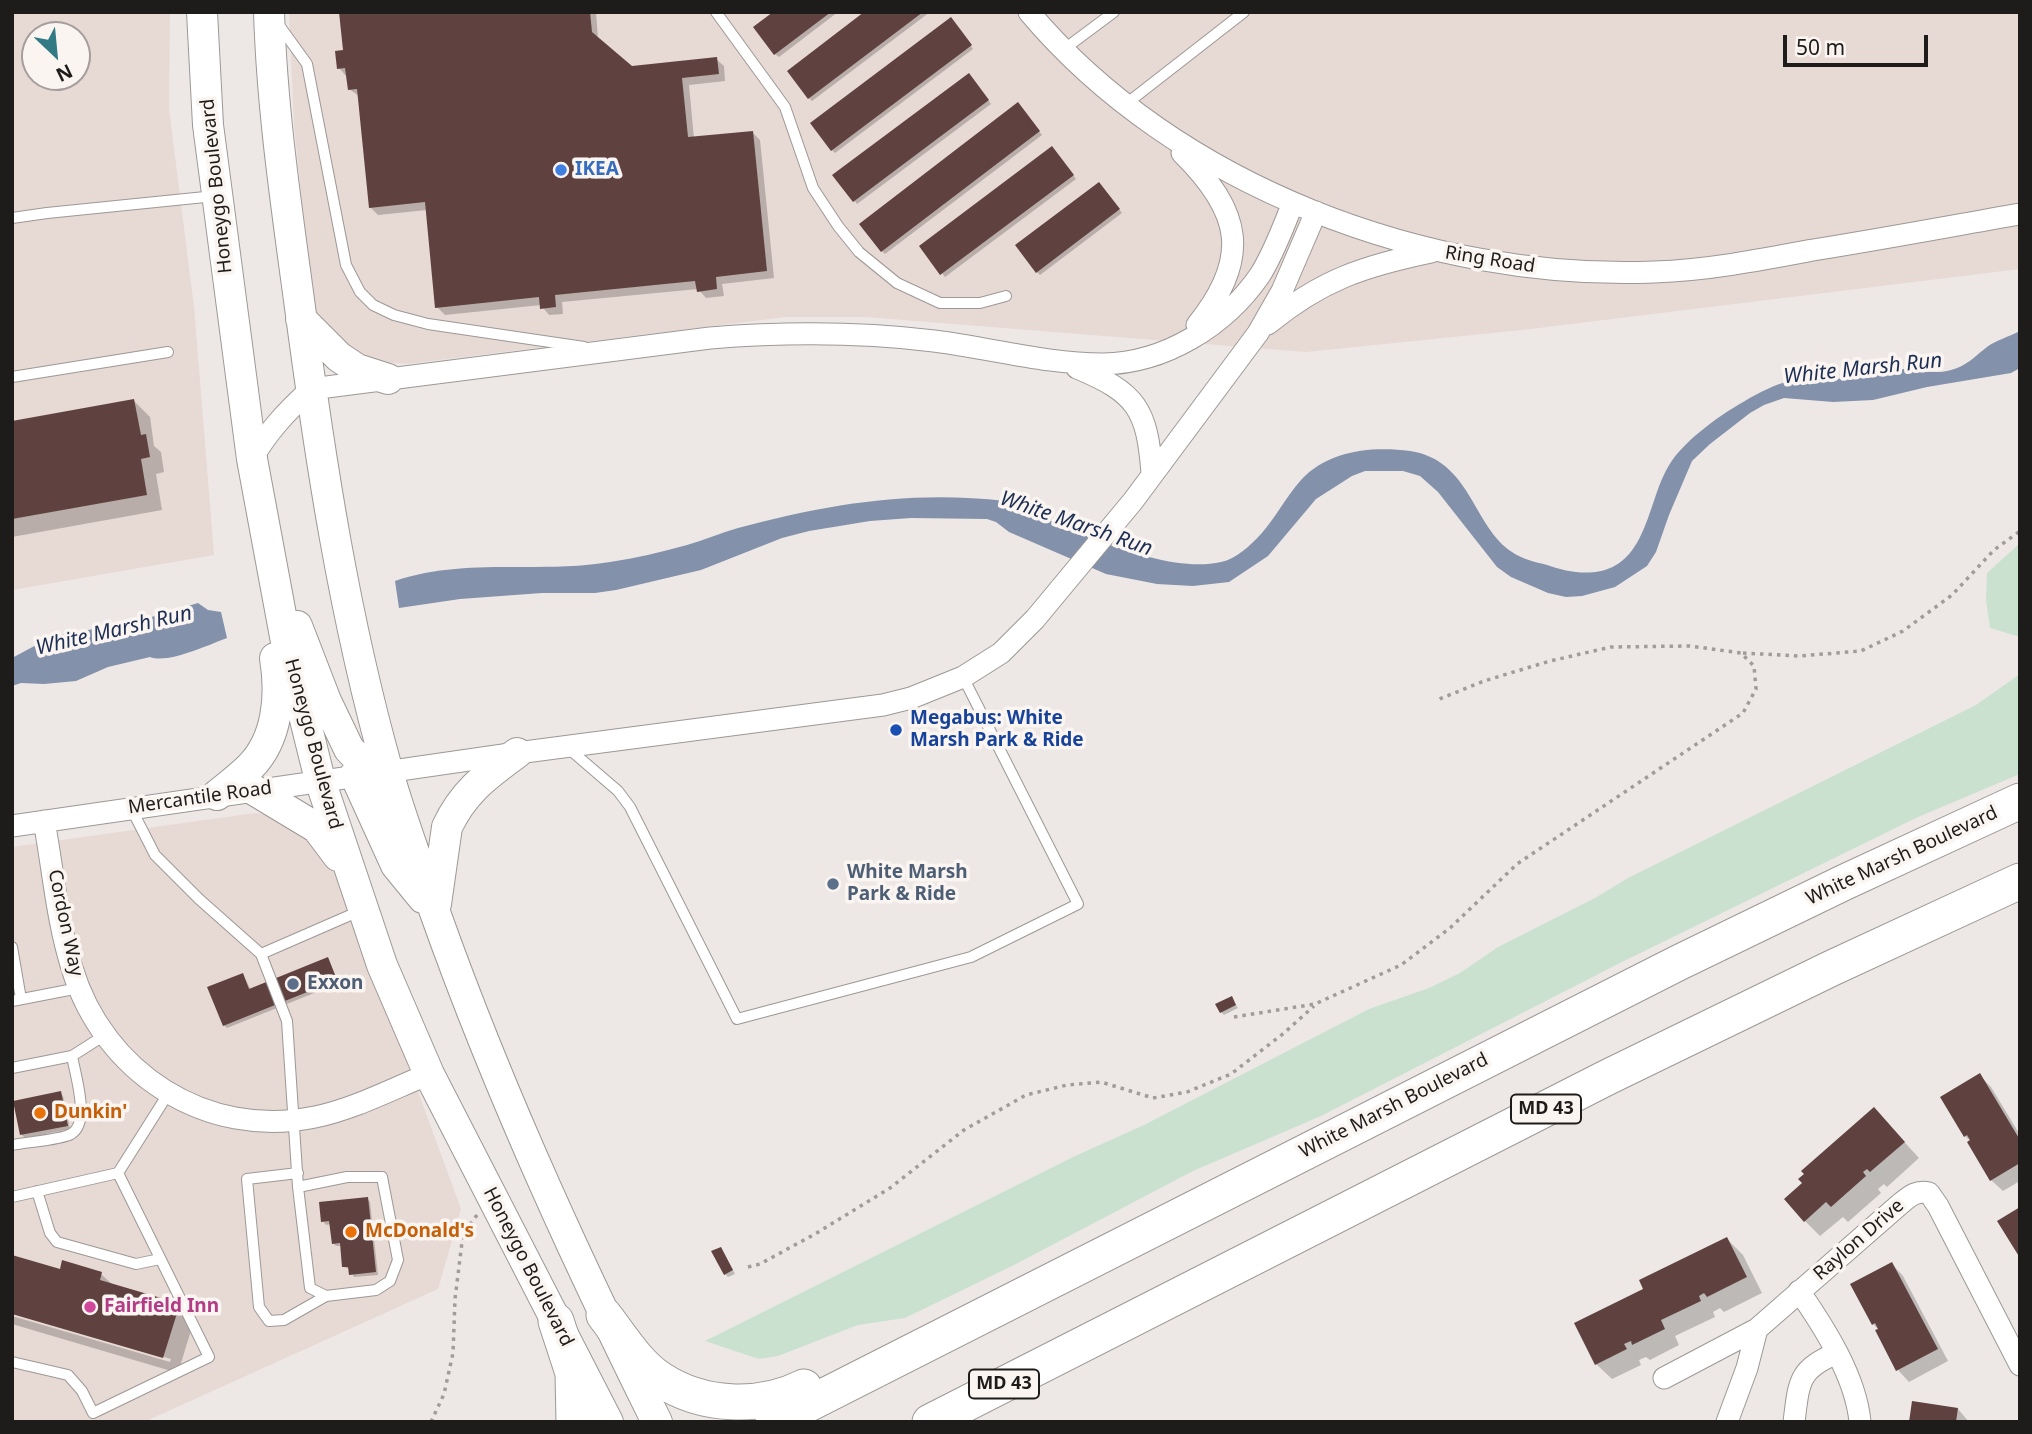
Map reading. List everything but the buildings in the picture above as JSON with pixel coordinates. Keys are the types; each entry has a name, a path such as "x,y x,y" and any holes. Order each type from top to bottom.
{"highway":[{"name":"White Marsh Boulevard","path":"773,1422 1678,962 1905,853 2020,802"},
{"name":"MD 43","path":"930,1422 1644,1059 2020,881"},
{"path":"604,1315 639,1361 659,1378 679,1389 706,1398 764,1401 800,1390 1009,1284 1208,1191 1267,1171"},
{"path":"556,1321 573,1373 574,1422"},
{"path":"950,1422 1078,1346"}],"main road":[{"name":"Honeygo Boulevard","path":"202,12 208,125 252,459 289,659 320,780 382,965 429,1074 608,1422"},
{"path":"269,12 277,132 322,468 348,610 371,773 396,865 435,911 487,1051 556,1214 657,1422"},
{"path":"302,319 340,357 357,369 387,379"},
{"path":"216,795 252,765 268,740 276,715 279,680 267,605 259,502"},
{"path":"271,561 349,749 371,773"},
{"path":"435,911 447,827 452,817 465,795 517,752"},
{"path":"254,790 317,828 349,870"}],"street":[{"name":"Ring Road","path":"1029,12 1063,50 1126,104 1158,129 1210,160 1315,212 1357,228 1435,251 1530,267 1596,272 1654,272 1737,264 2020,214"},
{"path":"1158,129 1203,173 1216,191 1231,226 1233,247 1226,282 1215,303 1181,345"},
{"path":"252,459 272,428 311,389 710,338 795,334 929,341 1057,360 1117,363 1137,360 1181,345 1225,314 1252,284 1271,254 1293,203"},
{"path":"1258,333 1282,290 1315,212"},
{"path":"1258,333 1305,295 1332,281 1382,263 1435,251"},
{"name":"Mercantile Road","path":"12,826 517,752 883,705 911,698 963,677 1001,653 1059,590 1133,501 1258,333"},
{"path":"1057,360 1105,380 1128,397 1146,424 1152,473"},
{"name":"Cordon Way","path":"44,821 66,944 86,1004 105,1035 133,1068 169,1094 212,1113 238,1119 295,1120 337,1111 429,1074"},
{"name":"Raylon Drive","path":"1664,1378 1757,1329 1912,1194 1920,1191 1929,1193 1946,1222 2020,1366"},
{"path":"1799,1291 1837,1353 1858,1405 1860,1422"},
{"path":"1727,1422 1747,1368 1757,1329"},
{"path":"1794,1422 1800,1380 1809,1367 1837,1353"}],"lane":[{"path":"269,12 307,64 346,265 360,292 373,305 394,315 428,324 604,350"},
{"path":"716,12 785,107 813,188 859,253 897,283 940,303 980,303 1006,296"},
{"path":"1063,50 1114,12"},
{"path":"1126,104 1244,12"},
{"path":"12,218 217,195"},
{"path":"12,377 168,352"},
{"path":"566,746 623,798 737,1019 971,957 1078,904 963,677"},
{"path":"131,808 155,855 199,899 261,954 287,1021 298,1187 310,1288 326,1297"},
{"path":"261,954 362,910"},
{"path":"12,947 17,1000 79,988"},
{"path":"12,1068 72,1056 105,1035"},
{"path":"12,1144 70,1135 78,1128 82,1114 72,1056"},
{"path":"12,1197 118,1173 169,1094"},
{"path":"12,1362 68,1375 82,1391 93,1413 209,1357 118,1173"},
{"path":"298,1173 247,1179 259,1307 269,1321 284,1320 326,1297 376,1290 390,1281 398,1260 382,1177 346,1177 298,1187"},
{"path":"37,1191 50,1233 57,1242 136,1264 160,1259"}],"path":[{"path":"1437,700 1484,681 1611,647 1690,646 1741,653 1800,656 1861,651 1903,631 1952,595 1994,550 2020,531"},
{"path":"1234,1017 1315,1004 1401,965 1451,928 1517,864 1743,713 1756,689 1754,666 1741,653"},
{"path":"748,1267 760,1264 816,1234 890,1188 964,1130 1026,1094 1067,1085 1101,1082 1153,1098 1187,1092 1231,1074 1284,1033 1315,1004"},
{"path":"431,1422 444,1394 453,1353 455,1299 463,1234 491,1198"}],"shaded area":[{"path":"12,12 170,12 169,109 194,307 214,555 12,590"},
{"path":"289,12 2020,12 2020,269 1522,330 1306,352 865,317 786,317 407,364 377,362 358,354 323,325 315,310 310,285 294,124"},
{"path":"255,813 275,816 301,828 328,857 339,876 461,1209 438,1289 144,1422 12,1422 12,847"}],"green space":[{"path":"2020,543 2020,637 1990,628 1986,600 1987,573"},
{"path":"2020,674 2020,774 1918,817 1620,963 1321,1116 1193,1171 1014,1265 905,1318 858,1325 778,1356 759,1359 705,1341 1073,1157 1144,1125 1369,1009 1429,988 1460,973 1498,947 1595,898 1628,878 1976,705"}],"water":[{"name":"White Marsh Run","path":"2020,331 2020,368 2011,373 1927,387 1873,400 1833,402 1784,398 1750,413 1692,461 1656,552 1647,566 1615,587 1582,596 1566,597 1548,593 1511,577 1497,567 1438,492 1420,476 1403,471 1365,471 1352,476 1316,499 1268,556 1229,582 1193,586 1157,584 1106,574 1009,532 987,519 911,518 870,521 809,531 782,538 701,570 616,590 460,599 399,608 395,581 421,574 475,568 556,567 610,562 668,550 738,528 804,512 903,498 1005,501 1082,534 1141,555 1170,562 1221,562 1238,555 1257,538 1301,480 1312,470 1338,456 1381,449 1410,451 1430,457 1446,467 1459,480 1499,541 1516,554 1567,571 1601,571 1616,565 1637,543 1661,481 1675,456 1701,431 1744,401 1786,382 1846,378 1890,369 1935,372 1951,370"},
{"name":"White Marsh Run","path":"198,603 208,610 221,612 227,638 177,656 150,657 108,667 76,681 21,683 12,686 12,658 53,636 135,622"}],"place":[{"name":"IKEA","path":"561,170"},
{"name":"Megabus: White Marsh Park & Ride","path":"896,730"},
{"name":"White Marsh Park & Ride","path":"833,884"},
{"name":"Exxon","path":"293,984"},
{"name":"Dunkin'","path":"40,1113"},
{"name":"McDonald's","path":"351,1232"},
{"name":"Fairfield Inn","path":"90,1307"}]}
